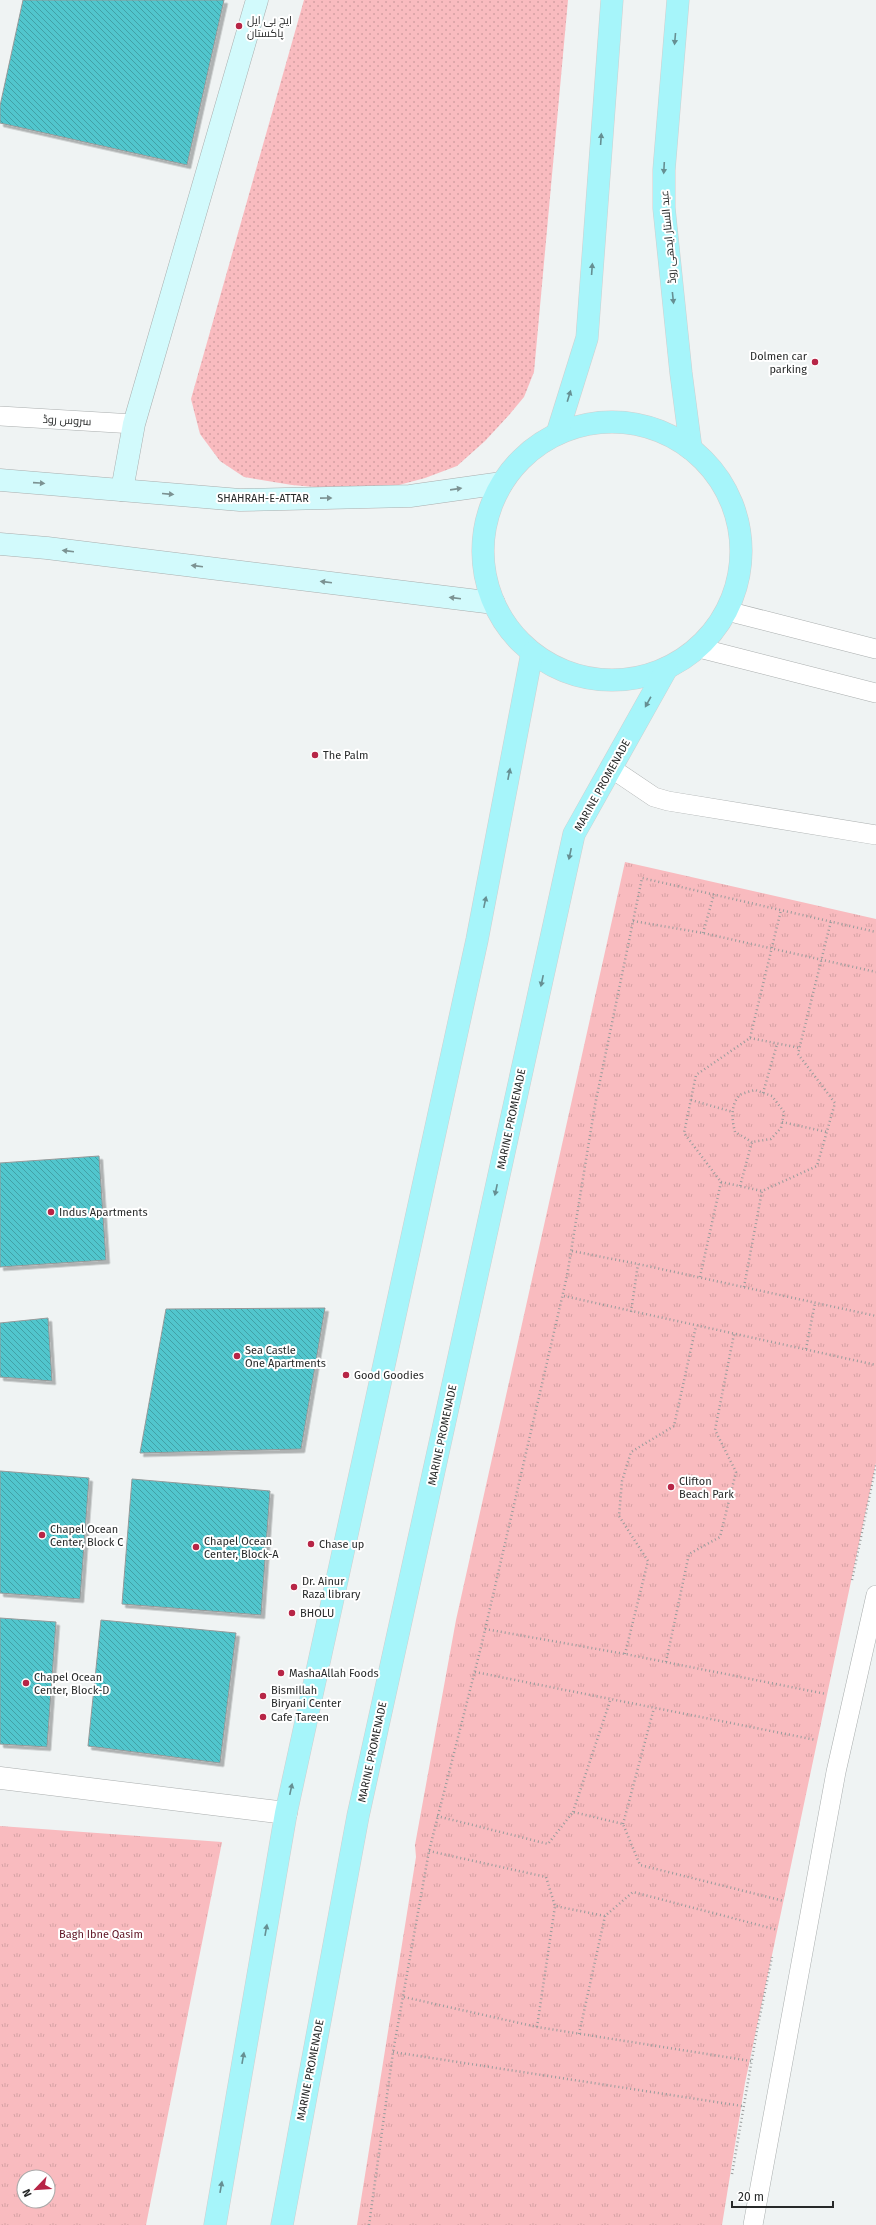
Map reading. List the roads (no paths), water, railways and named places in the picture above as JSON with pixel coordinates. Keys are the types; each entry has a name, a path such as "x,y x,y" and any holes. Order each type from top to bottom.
{"main road":[{"path":"122,490 134,424 258,0"},
{"path":"557,434 587,338 612,0"},
{"name":"عبد الستار ایدھی روڈ","path":"678,0 664,170 664,208 681,373 691,449"},
{"path":"626,422 661,431 691,449 717,476 734,510 741,547 738,580 727,611 714,631 699,648 667,668 633,679 598,680 563,671 532,653 510,630 494,603 484,563 486,521 502,483 526,454 557,434 591,423 626,422"},
{"name":"SHAHRAH-E-ATTAR","path":"0,480 240,500 410,496 502,483"},
{"path":"0,544 55,549 494,603"},
{"path":"215,2225 286,1813 477,940 532,653"},
{"name":"MARINE PROMENADE","path":"282,2225 358,1816 572,842 574,834 667,668"}],"street":[{"path":"0,1778 286,1813"}],"lane":[{"name":"سروس روڈ","path":"0,416 134,424"},
{"path":"727,611 876,649"},
{"path":"699,648 876,693"},
{"path":"611,768 654,797 668,801 876,835"},
{"path":"753,2225 836,1772 876,1595"}],"place":[{"name":"ایچ بی ایل پاکستان","path":"239,26"},
{"name":"Dolmen car parking","path":"815,362"},
{"name":"The Palm","path":"315,755"},
{"name":"Indus Apartments","path":"51,1212"},
{"name":"Sea Castle One Apartments","path":"237,1356"},
{"name":"Good Goodies","path":"346,1375"},
{"name":"Clifton Beach Park","path":"671,1487"},
{"name":"Chapel Ocean Center, Block C","path":"42,1535"},
{"name":"Chase up","path":"311,1544"},
{"name":"Chapel Ocean Center, Block-A","path":"196,1547"},
{"name":"Dr. Ainur Raza library","path":"294,1587"},
{"name":"BHOLU","path":"292,1613"},
{"name":"MashaAllah Foods","path":"281,1673"},
{"name":"Chapel Ocean Center, Block-D","path":"26,1683"},
{"name":"Bismillah Biryani Center","path":"263,1696"},
{"name":"Cafe Tareen","path":"263,1717"}],"park label":[{"name":"Bagh Ibne Qasim","path":"101,1934"}]}
